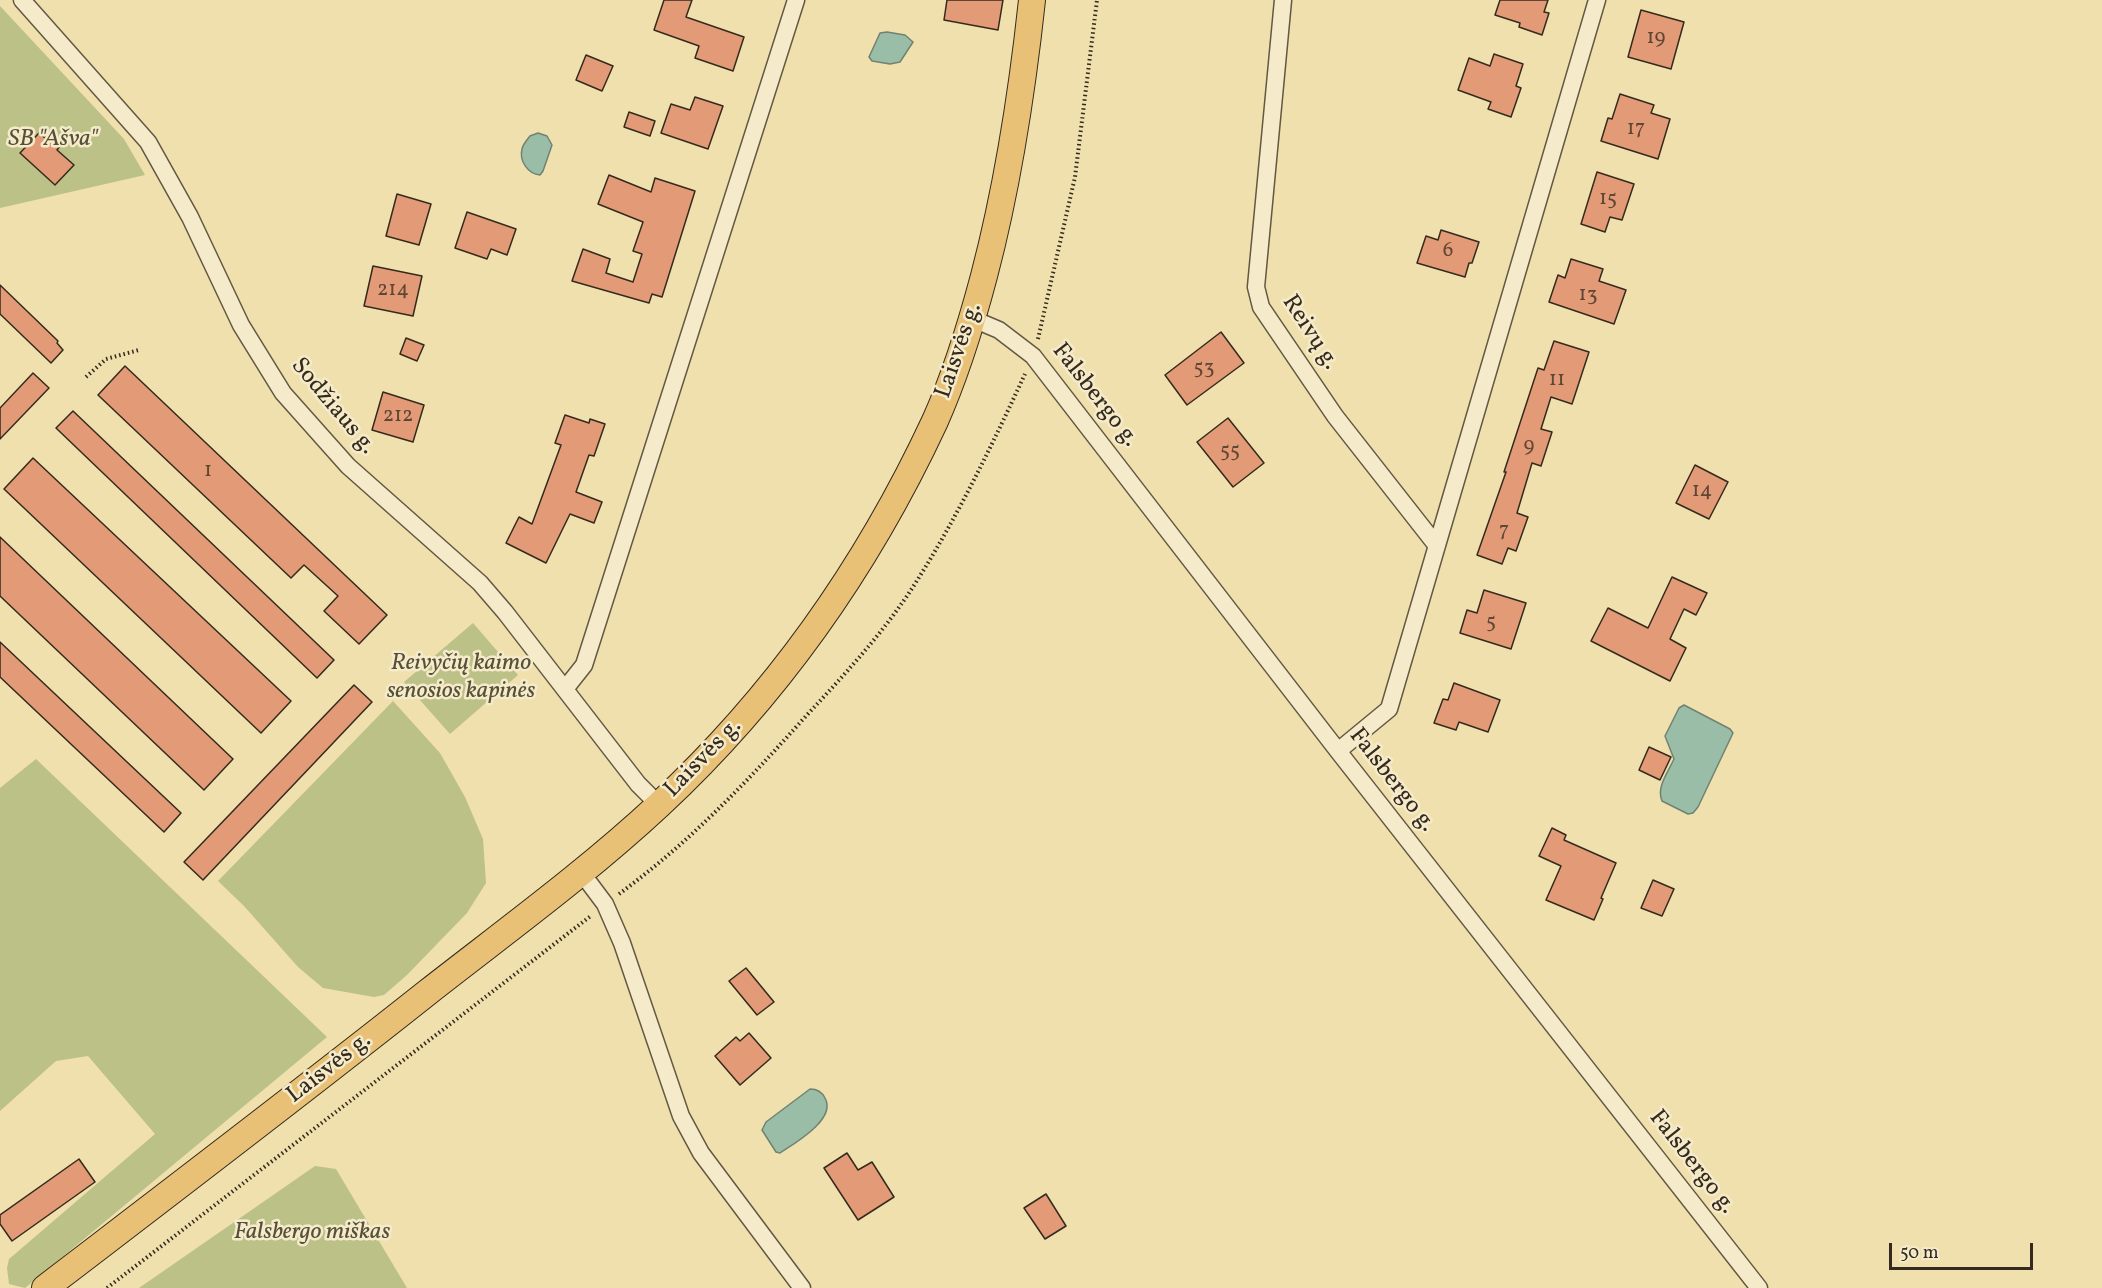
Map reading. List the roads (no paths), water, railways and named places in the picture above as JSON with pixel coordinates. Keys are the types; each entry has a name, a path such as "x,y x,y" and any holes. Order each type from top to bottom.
{"main road":[{"name":"Laisvės g.","path":"45,1288 581,872 659,805 702,764 754,706 817,627 847,582 885,517 936,420 973,319 997,227 1012,152 1026,60 1032,0"}],"street":[{"name":"Sodžiaus g.","path":"22,0 148,142 190,217 241,325 283,393 348,466 480,583 638,784 659,805"},
{"path":"565,689 584,665 795,0"},
{"name":"Reivų g.","path":"1283,0 1256,288 1261,307 1335,416 1437,546"},
{"path":"1338,752 1389,708 1597,0"},
{"name":"Falsbergo g.","path":"973,319 999,330 1033,356 1338,752 1760,1288"},
{"path":"581,872 605,904 622,943 681,1116 690,1133 701,1153 802,1288"}],"park label":[{"name":"SB \"Ašva\"","path":"53,141"},
{"name":"Reivyčių kaimo senosios kapinės","path":"461,679"},
{"name":"Falsbergo miškas","path":"312,1234"}]}
